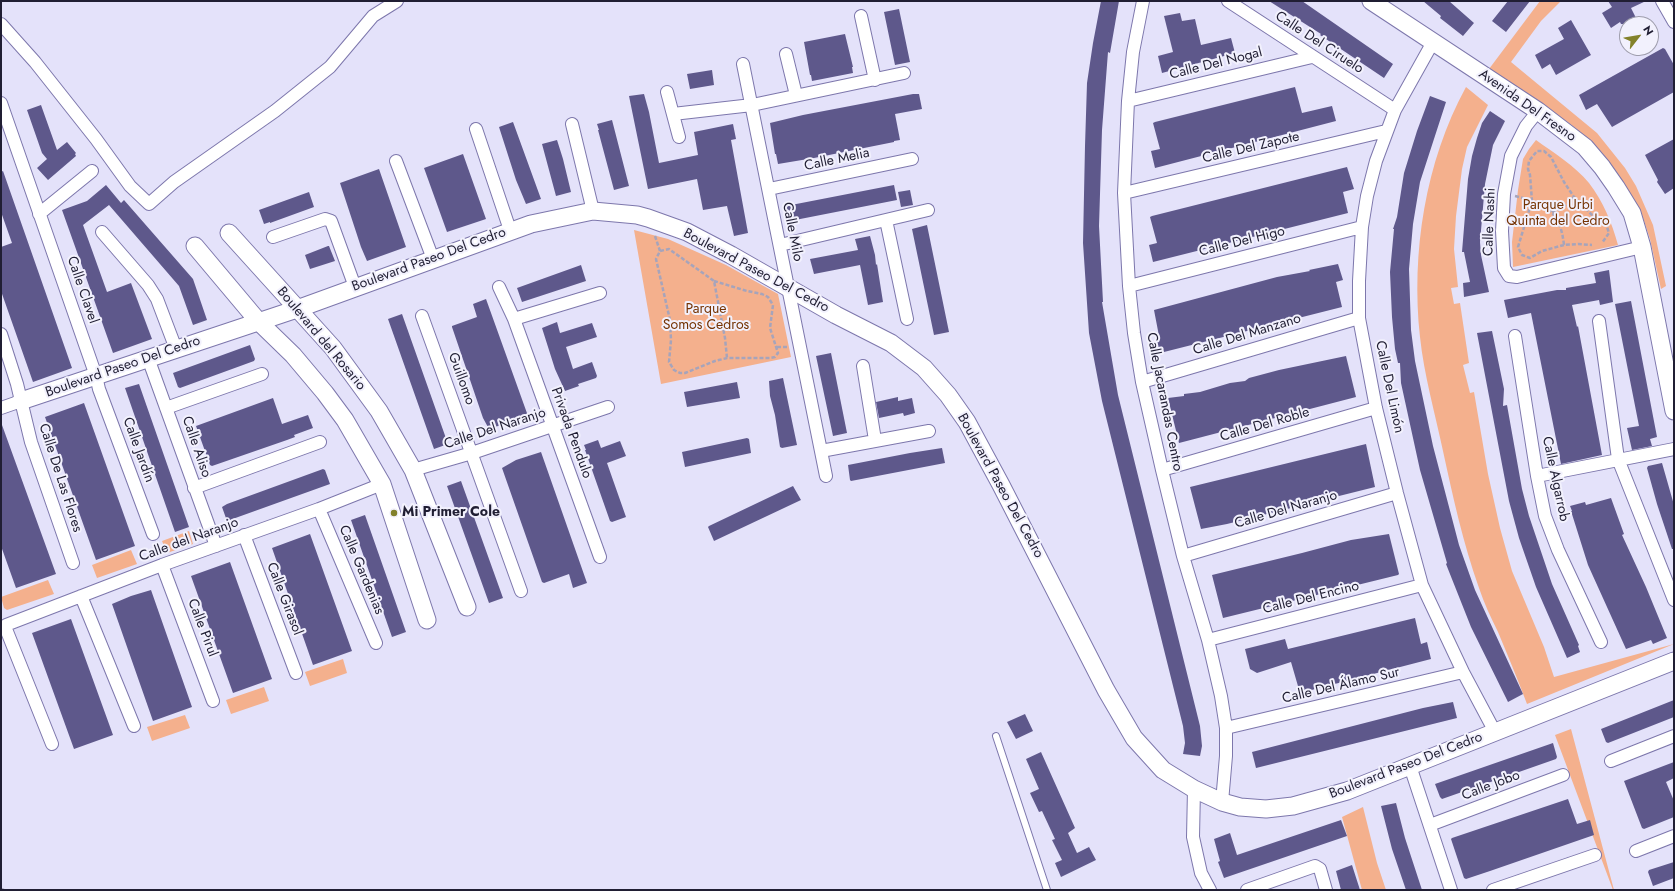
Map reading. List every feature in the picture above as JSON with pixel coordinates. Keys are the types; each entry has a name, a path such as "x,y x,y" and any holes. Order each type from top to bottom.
{"street":[{"path":"1,24 35,62 96,139 130,186 149,204 174,182 275,111 330,67 373,16 397,1"},
{"name":"Calle Jacarandas Centro","path":"1144,1 1134,52 1128,101 1124,193 1129,286 1134,333 1142,382 1183,556 1208,640 1226,728 1226,756 1222,802"},
{"name":"Calle Del Ciruelo","path":"1228,1 1395,110"},
{"name":"Avenida Del Fresno","path":"1371,1 1538,110 1585,147 1602,167 1632,213 1642,247 1674,411"},
{"path":"1662,1 1674,22"},
{"path":"861,16 875,80"},
{"name":"Calle Del Limón","path":"1433,42 1395,110 1376,161 1367,196 1362,227 1359,281 1360,318 1376,408 1422,585 1463,672 1495,732"},
{"path":"786,54 796,95"},
{"name":"Calle Del Nogal","path":"1128,101 1312,57"},
{"name":"Calle Milo","path":"743,64 826,476"},
{"path":"673,114 752,105 904,73"},
{"path":"667,92 679,137"},
{"name":"Calle Clavel","path":"1,103 96,376"},
{"name":"Calle Nashi","path":"1538,110 1518,140 1511,156 1504,194 1502,231 1504,268 1509,276 1517,277 1642,247"},
{"path":"572,124 593,211"},
{"path":"476,129 510,230"},
{"name":"Calle Del Zapote","path":"1124,193 1386,131"},
{"name":"Calle Melia","path":"768,189 912,159"},
{"path":"396,161 433,260"},
{"path":"39,214 92,171"},
{"path":"780,245 928,210"},
{"name":"Boulevard Paseo Del Cedro","path":"21,401 297,309 433,260 510,230 556,218 593,211 637,214 670,225 701,239 836,315 891,343 924,368 948,395 975,436 1026,532 1106,690 1134,738 1163,770 1194,789 1222,802 1240,807 1266,809 1293,806 1347,791 1674,661"},
{"path":"273,237 328,219 331,221 355,287"},
{"path":"886,220 907,320"},
{"name":"Calle Del Higo","path":"1129,286 1362,227"},
{"path":"102,232 148,285 157,299 176,349"},
{"name":"Boulevard del Rosario","path":"229,233 333,348 361,384 379,411 413,470 467,607"},
{"path":"195,246 258,321 293,355 325,393 345,420 382,484 428,620"},
{"name":"Privada Pendulo","path":"499,286 514,319 600,557"},
{"path":"514,319 600,293"},
{"name":"Guillomo","path":"422,316 521,591"},
{"name":"Calle Del Manzano","path":"1142,382 1360,318"},
{"path":"1598,321 1618,459 1674,600"},
{"name":"Calle Algarrob","path":"1515,336 1537,476 1545,516 1558,550 1601,642"},
{"name":"Calle De Las Flores","path":"2,342 12,369 31,442 73,563"},
{"name":"Calle Aliso","path":"148,358 216,546"},
{"path":"863,366 875,440"},
{"path":"166,408 262,374"},
{"name":"Calle Jardín","path":"96,376 99,389 152,534"},
{"path":"1,408 21,401"},
{"name":"Calle Del Naranjo","path":"413,470 472,453 608,407"},
{"name":"Calle Del Roble","path":"1162,470 1376,408"},
{"path":"821,451 928,431"},
{"path":"194,488 320,442"},
{"path":"1537,476 1674,449"},
{"name":"Calle del Naranjo","path":"52,744 6,629 6,625 162,565 319,509 382,484"},
{"name":"Calle Del Naranjo","path":"1183,556 1397,493"},
{"name":"Calle Gardenias","path":"319,509 376,643"},
{"name":"Calle Girasol","path":"244,535 296,673"},
{"name":"Calle Pirul","path":"162,565 213,701"},
{"name":"Calle Del Encino","path":"1208,640 1422,585"},
{"path":"81,596 134,726"},
{"name":"Calle Del Álamo Sur","path":"1226,728 1463,672"},
{"path":"1611,761 1674,736"},
{"path":"1410,766 1451,890"},
{"name":"Calle Jobo","path":"1430,825 1563,775"},
{"path":"1194,789 1193,837 1201,873 1210,890"},
{"path":"1636,851 1674,836"},
{"path":"1493,890 1595,855"},
{"path":"1247,890 1315,866 1320,869 1326,890"}],"lane":[{"path":"996,736 1047,890"}],"path":[{"path":"1595,246 1578,244 1564,245 1542,251 1530,258 1522,255 1518,247 1532,201 1530,175 1528,169 1529,162 1537,151 1544,151 1551,157 1574,197 1592,214 1606,224 1609,234 1604,243 1599,244"},
{"path":"1504,194 1532,201 1552,212 1562,231 1564,245"},
{"path":"1552,212 1561,209 1574,197"},
{"path":"669,249 714,281 768,297 773,305 770,328 778,353 775,357 727,358 715,361 685,374 680,374 671,367 669,362 672,340 670,320 656,259 658,254 660,251 669,249"},
{"path":"714,281 725,338 727,358"}],"green space":[{"path":"1540,1 1561,1 1541,21 1511,62 1597,133 1625,168 1636,186 1653,225 1666,286 1661,289 1650,239 1641,212 1609,162 1590,140 1569,123 1489,69"},
{"path":"1466,87 1488,105 1467,147 1462,169 1456,216 1454,249 1458,287 1451,288 1454,304 1460,303 1469,363 1463,365 1470,393 1474,392 1488,474 1500,528 1512,571 1544,647 1554,677 1674,644 1527,704 1517,677 1483,599 1463,537 1430,394 1420,337 1418,273 1424,209 1440,146"},
{"name":"Parque Urbi Quinta del Cedro","path":"1536,140 1571,165 1589,183 1599,197 1613,229 1618,245 1513,267 1512,242 1523,159"},
{"name":"Parque Somos Cedros","path":"634,230 668,239 726,265 778,294 791,357 661,384"},
{"path":"189,531 193,544 167,553 162,541"},
{"path":"131,550 137,564 97,578 92,565"},
{"path":"48,580 54,594 7,610 4,608 1,597"},
{"path":"343,659 347,673 310,686 305,672"},
{"path":"264,687 269,701 231,714 226,700"},
{"path":"185,715 190,728 152,741 147,727"},
{"path":"1571,729 1614,890 1555,735"},
{"path":"1363,807 1377,863 1386,890 1362,890 1342,817"}],"building":[{"path":"1101,1 1119,1 1110,53 1108,52 1102,130 1099,226 1102,302 1118,395 1200,726 1202,746 1200,756 1183,754 1185,743 1183,726 1102,401 1089,333 1083,243 1087,83"},
{"path":"1269,1 1302,1 1393,64 1384,78 1320,35 1321,34"},
{"path":"1423,1 1449,1 1474,23 1463,36 1440,18 1441,16"},
{"path":"1508,1 1530,1 1506,32 1492,21"},
{"path":"1608,1 1646,1 1631,8 1635,16 1619,16 1619,23 1611,28 1602,13 1612,7"},
{"path":"899,9 910,62 895,65 884,12"},
{"path":"1180,13 1182,21 1195,19 1201,45 1231,38 1235,53 1162,73 1158,56 1173,52 1164,16"},
{"path":"1571,20 1591,55 1556,75 1550,64 1542,69 1535,55 1564,39 1558,28"},
{"path":"845,34 853,67 853,73 812,81 804,42"},
{"path":"1663,48 1665,49 1674,65 1674,92 1612,127 1597,104 1586,110 1579,95 1649,56 1659,56 1659,50"},
{"path":"712,70 714,85 690,89 687,74"},
{"path":"1295,87 1302,113 1332,106 1336,121 1155,168 1151,151 1160,149 1153,123"},
{"path":"644,94 659,163 698,155 694,132 733,124 736,139 731,140 748,233 734,236 727,206 703,210 697,179 648,189 629,96"},
{"path":"919,94 922,109 895,114 900,140 778,164 770,123 803,115"},
{"path":"1430,96 1446,102 1420,182 1413,224 1409,269 1411,330 1415,361 1433,446 1459,545 1475,590 1523,694 1508,702 1471,627 1446,564 1447,563 1420,470 1401,383 1400,363 1398,363 1395,349 1390,272 1393,229 1397,217 1404,173"},
{"path":"41,105 57,150 67,142 76,153 76,156 48,180 37,168 47,159 42,153 27,110"},
{"path":"1490,111 1505,121 1493,145 1485,184 1480,242 1481,255 1489,292 1464,297 1463,283 1470,282 1464,252 1462,252 1468,179 1477,138 1482,123"},
{"path":"612,120 629,186 614,190 597,124"},
{"path":"513,122 541,199 526,204 516,180 499,127"},
{"path":"1674,139 1674,188 1665,194 1657,182 1658,180 1645,155"},
{"path":"557,140 571,192 556,196 542,144"},
{"path":"463,154 486,219 447,232 424,168"},
{"path":"1347,167 1354,189 1343,192 1348,213 1153,262 1149,245 1157,243 1150,217 1152,216"},
{"path":"379,169 406,247 367,261 340,183"},
{"path":"3,171 72,368 33,382 1,291 1,247 12,243 1,212 1,172"},
{"path":"106,185 121,203 124,200 193,279 207,320 193,325 179,286 109,205 83,225 107,292 131,283 152,339 113,353 62,210 87,201"},
{"path":"894,185 897,200 790,221 786,206"},
{"path":"910,190 913,205 901,207 898,192"},
{"path":"309,192 314,207 264,224 259,210"},
{"path":"927,225 949,332 934,335 912,229"},
{"path":"870,236 876,265 877,264 883,302 868,305 860,265 814,274 810,259 858,250 855,239"},
{"path":"328,246 335,261 310,269 305,255"},
{"path":"1338,264 1343,280 1336,282 1342,307 1160,353 1156,337 1159,336 1154,310 1277,277"},
{"path":"581,265 586,281 522,302 517,288"},
{"path":"1609,270 1613,302 1600,305 1599,300 1572,305 1577,327 1578,326 1602,455 1561,464 1531,313 1508,318 1504,300 1557,290 1566,290 1566,288 1596,283 1594,273"},
{"path":"486,299 528,416 489,429 483,418 452,327 477,317 473,304"},
{"path":"1631,301 1657,437 1650,439 1652,446 1632,450 1627,428 1639,426 1615,304"},
{"path":"402,314 448,444 434,449 388,319"},
{"path":"557,322 560,333 592,323 597,337 566,347 573,369 592,362 597,376 596,378 578,384 579,386 565,391 555,369 542,328"},
{"path":"1492,331 1504,389 1503,406 1507,405 1522,489 1529,516 1552,584 1579,645 1580,652 1567,658 1536,587 1519,538 1509,501 1477,333"},
{"path":"250,345 255,359 254,361 180,388 178,387 173,373"},
{"path":"831,353 847,433 833,436 816,356"},
{"path":"1346,356 1356,397 1179,443 1168,398 1184,396 1184,394 1200,392 1230,383 1245,381 1249,378 1279,370"},
{"path":"783,378 797,445 782,448 780,447 775,415 770,396 769,381"},
{"path":"737,382 740,398 687,407 684,392"},
{"path":"139,384 189,527 175,532 125,388"},
{"path":"898,397 898,401 912,398 915,413 904,416 903,413 879,418 876,402"},
{"path":"273,398 282,424 308,415 313,428 294,435 295,437 287,440 212,466 210,465 196,426"},
{"path":"84,403 135,546 96,560 45,417"},
{"path":"1,425 56,574 16,588 1,546"},
{"path":"747,438 749,439 751,453 685,467 682,452"},
{"path":"598,440 601,448 620,441 626,456 607,463 626,517 612,522 610,521 584,445"},
{"path":"1366,444 1375,487 1227,524 1201,529 1190,487"},
{"path":"942,448 945,463 850,480 848,465"},
{"path":"541,452 587,583 573,588 569,574 544,583 542,582 502,468 516,460"},
{"path":"1662,463 1674,505 1674,549 1672,549 1657,504 1647,468 1648,466"},
{"path":"323,469 325,470 330,484 227,521 222,507 227,504"},
{"path":"461,481 503,598 489,603 447,486"},
{"path":"793,486 801,500 714,541 708,527 709,526"},
{"path":"1611,498 1624,534 1622,535 1667,638 1653,644 1651,640 1626,649 1588,565 1571,511 1570,506 1585,502 1586,505"},
{"path":"365,515 406,632 392,637 351,520"},
{"path":"310,534 352,651 313,665 272,548"},
{"path":"1389,534 1398,575 1223,618 1212,575 1351,540"},
{"path":"230,562 272,679 233,693 191,576"},
{"path":"151,590 192,707 153,721 112,604"},
{"path":"1415,618 1421,644 1427,642 1431,659 1300,693 1291,662 1257,673 1250,669 1245,649 1285,639 1288,649"},
{"path":"71,619 113,735 74,749 32,633"},
{"path":"1674,700 1674,717 1608,743 1606,742 1601,729"},
{"path":"1453,702 1457,718 1256,768 1252,752 1423,708"},
{"path":"1025,714 1033,731 1016,739 1007,722"},
{"path":"1553,743 1557,757 1556,759 1442,799 1440,797 1435,784"},
{"path":"1041,752 1075,828 1068,833 1077,853 1089,847 1096,860 1061,877 1055,863 1062,860 1052,840 1055,839 1042,811 1039,812 1030,793 1039,789 1026,759"},
{"path":"1674,762 1674,778 1666,782 1674,801 1674,817 1644,829 1642,828 1624,781"},
{"path":"1568,799 1577,824 1590,820 1594,835 1466,879 1464,878 1451,839 1452,838"},
{"path":"1396,803 1405,838 1422,890 1406,890 1392,849 1381,806"},
{"path":"1341,820 1347,836 1224,878 1218,862 1220,861 1214,839 1230,833 1237,855"},
{"path":"1674,862 1674,878 1653,886 1648,872 1649,870"},
{"path":"1352,865 1360,890 1341,890 1336,871"}],"place":[{"name":"Mi Primer Cole","path":"394,513"}]}
